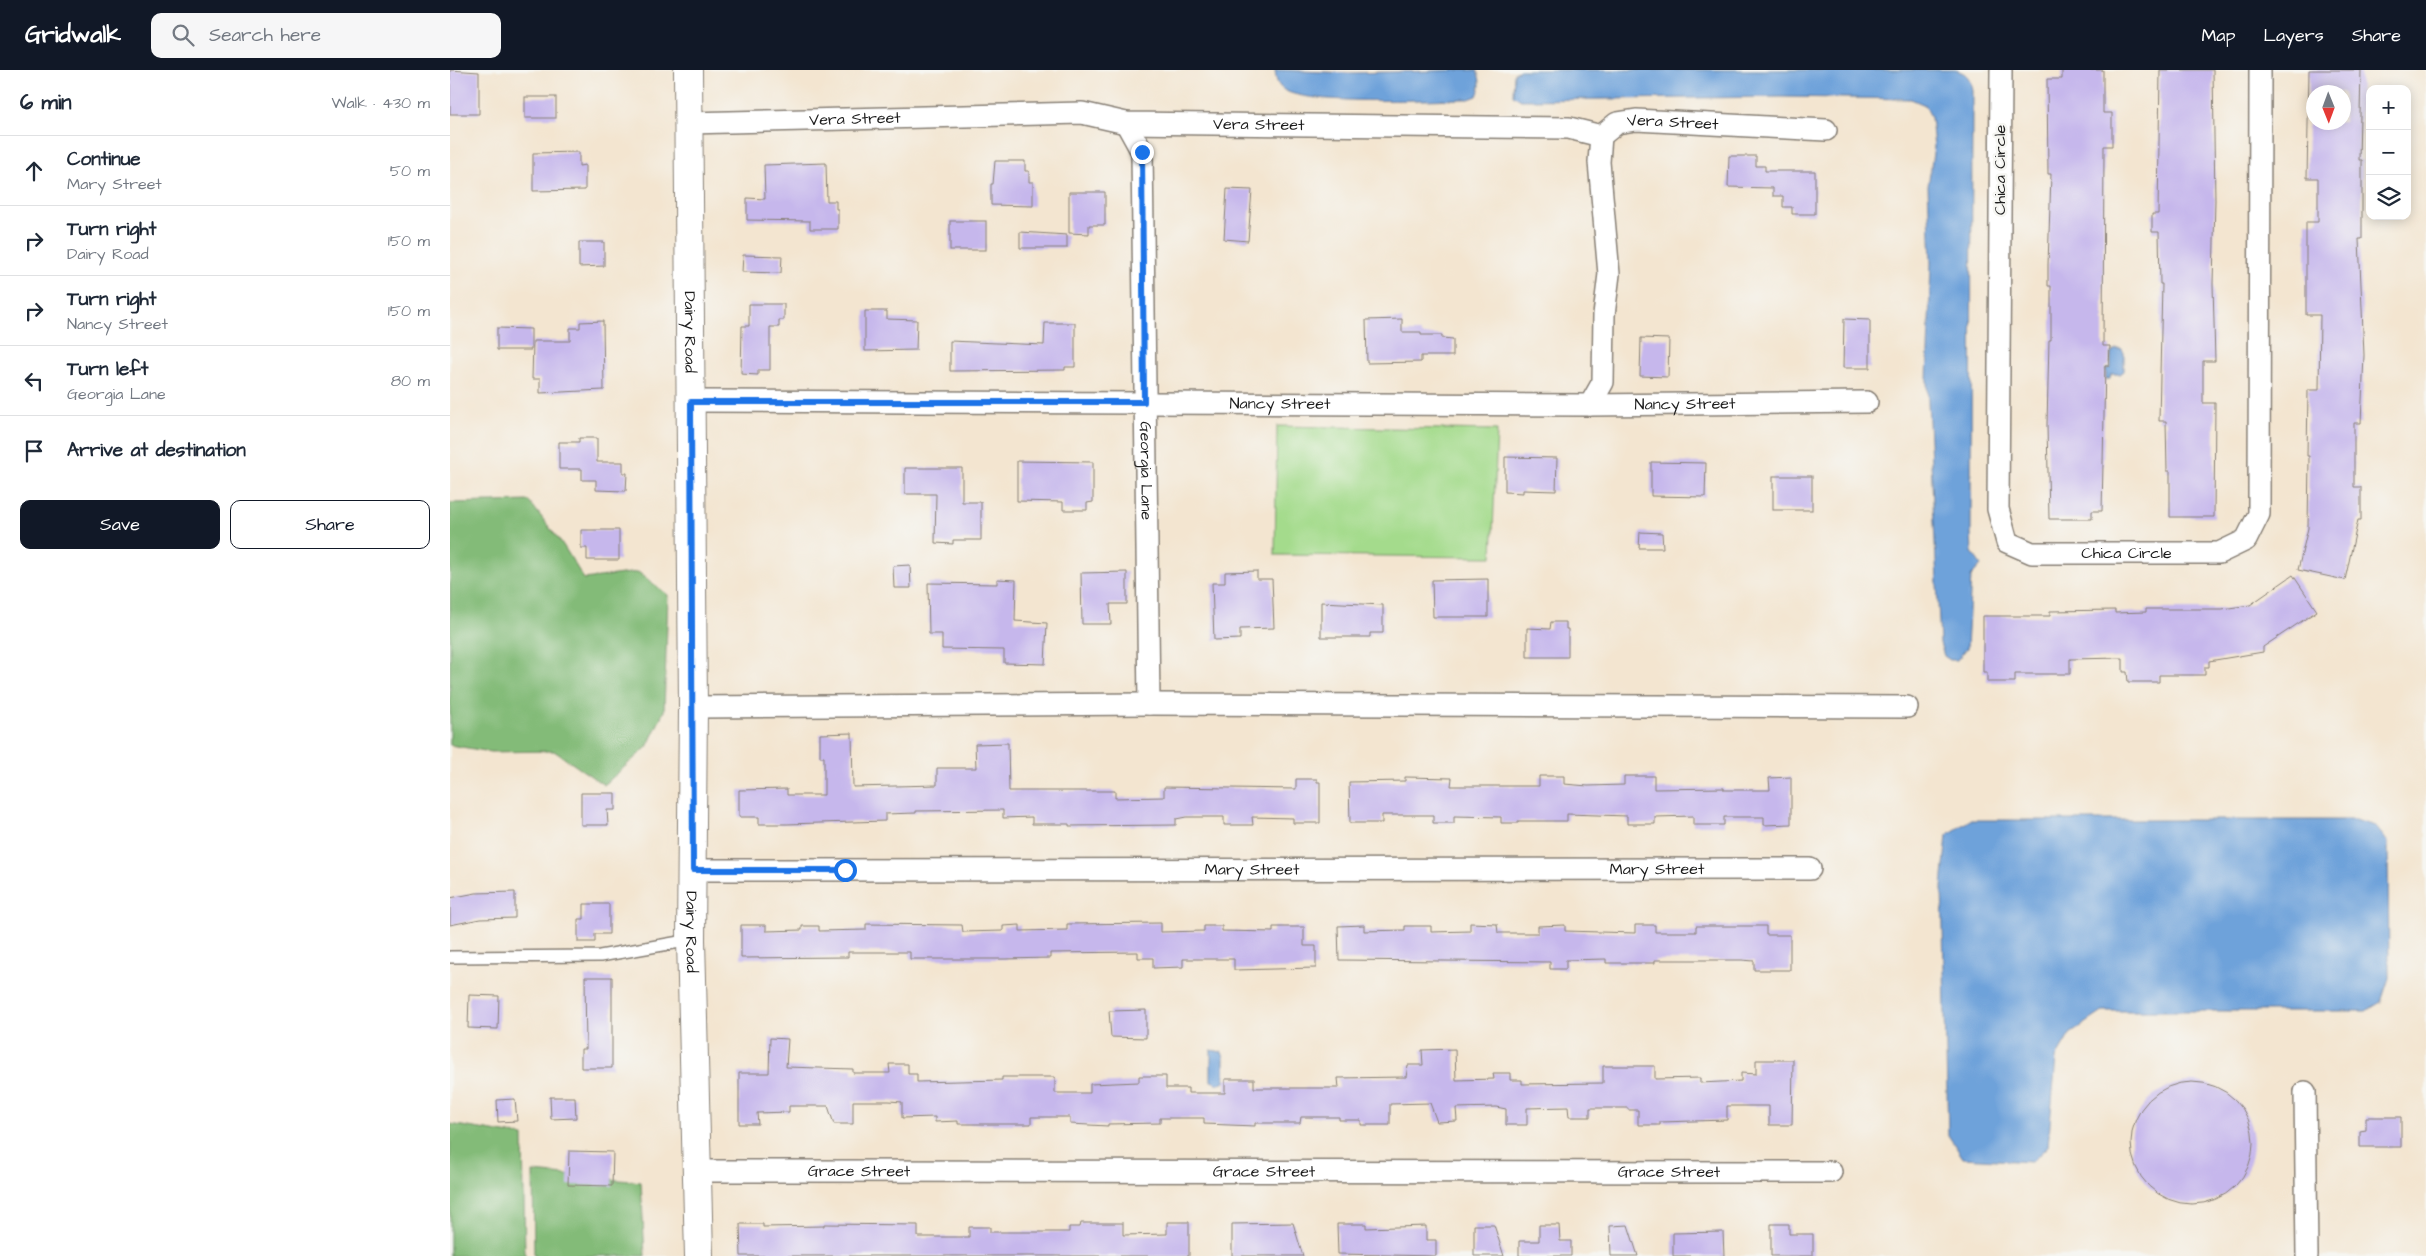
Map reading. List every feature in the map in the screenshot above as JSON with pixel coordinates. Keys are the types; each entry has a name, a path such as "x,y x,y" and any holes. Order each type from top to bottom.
{"street":[{"name":"Dairy Road","path":"688,70 693,706 691,940 699,1256"},
{"name":"Chica Circle","path":"2001,70 1998,509 2007,542 2032,553 2219,553 2246,540 2259,514 2260,70"},
{"name":"Vera Street","path":"688,123 1082,113 1126,123 1570,128 1601,136 1616,123 1636,120 1826,130"},
{"name":"Georgia Lane","path":"1126,123 1142,152 1149,704"},
{"path":"1590,405 1603,382 1604,314 1609,274 1599,162 1601,136"},
{"name":"Nancy Street","path":"691,402 1144,402 1590,405 1867,402"},
{"path":"693,706 1149,704 1907,707"},
{"name":"Mary Street","path":"693,870 1810,869"},
{"path":"2306,1092 2307,1256"},
{"name":"Grace Street","path":"698,1171 1831,1172"}],"lane":[{"path":"450,956 600,956 691,940"}],"green space":[{"path":"1277,426 1497,430 1492,557 1275,555"},
{"path":"529,501 563,545 584,579 638,572 668,595 664,711 647,747 604,785 554,751 491,752 450,745 450,503"},
{"path":"450,1124 523,1136 525,1256 450,1256"},
{"path":"533,1172 641,1182 645,1256 534,1256"}],"water":[{"path":"1275,70 1349,73 1474,70 1477,71 1480,87 1477,96 1469,99 1344,100 1319,98 1298,95 1284,90 1278,84"},
{"path":"1520,70 1955,70 1968,77 1972,90 1971,534 1972,552 1981,565 1971,576 1967,648 1957,660 1950,660 1944,656 1940,643 1927,381 1931,263 1928,186 1934,147 1931,117 1925,105 1911,99 1781,97 1521,100 1513,95 1514,73"},
{"path":"2116,349 2122,349 2124,353 2124,371 2120,374 2111,374 2110,379 2106,379 2106,368 2111,368 2111,353"},
{"path":"1970,820 2355,820 2375,826 2388,842 2389,978 2381,1002 2366,1011 2104,1011 2070,1034 2056,1058 2048,1146 2031,1162 1963,1158 1948,1135 1942,887 1947,835"},
{"path":"1211,1050 1222,1052 1224,1058 1224,1081 1219,1084 1211,1081"}],"building":[{"path":"450,70 479,72 479,114 450,114"},
{"path":"2062,70 2103,70 2103,113 2112,113 2112,146 2104,146 2103,346 2110,346 2109,366 2105,366 2102,511 2092,511 2092,519 2049,519 2047,425 2049,340 2051,340 2051,286 2048,286 2048,265 2051,174 2048,174 2047,79 2062,79"},
{"path":"2160,70 2213,70 2215,361 2203,361 2203,403 2215,403 2214,517 2170,517 2170,471 2167,471 2166,421 2159,421 2162,284 2160,284 2159,232 2152,232 2152,214 2158,214"},
{"path":"2309,70 2361,70 2359,160 2362,160 2362,239 2359,239 2364,355 2361,423 2354,423 2354,487 2361,487 2361,520 2358,520 2345,580 2298,570 2308,528 2308,390 2319,390 2320,315 2306,315 2306,222 2318,222 2318,178 2307,178 2308,130 2351,130 2351,85 2309,85"},
{"path":"525,97 556,97 556,118 525,118"},
{"path":"579,152 579,166 585,165 585,190 533,191 533,153"},
{"path":"1729,156 1756,156 1756,166 1765,166 1765,171 1815,171 1815,214 1792,214 1792,207 1783,207 1783,196 1773,196 1773,188 1728,187"},
{"path":"995,161 1025,161 1025,171 1029,171 1029,182 1033,182 1033,206 991,205 991,184 993,184"},
{"path":"826,163 827,201 836,201 838,229 810,229 810,221 747,220 747,198 765,199 764,165"},
{"path":"1227,189 1252,190 1248,241 1224,239"},
{"path":"1069,192 1105,192 1105,225 1089,225 1089,234 1069,233"},
{"path":"950,221 986,221 986,250 950,250"},
{"path":"1020,232 1067,235 1067,248 1020,248"},
{"path":"579,242 604,242 604,266 579,267"},
{"path":"743,255 782,256 781,273 742,272"},
{"path":"749,304 784,304 784,320 779,320 779,327 770,327 770,370 758,370 758,375 741,374 742,326 749,326"},
{"path":"865,311 887,311 887,319 917,320 916,350 865,351"},
{"path":"1402,319 1402,332 1421,332 1421,335 1442,335 1442,338 1453,339 1453,356 1421,356 1421,362 1367,363 1366,320"},
{"path":"1844,319 1870,320 1870,368 1843,368"},
{"path":"603,321 604,390 540,393 540,379 532,379 533,341 570,341 570,328 580,328 580,322"},
{"path":"1045,323 1075,323 1075,367 1065,367 1065,370 950,371 950,341 1044,345"},
{"path":"497,328 531,329 531,350 497,350"},
{"path":"1641,338 1669,339 1668,377 1640,376"},
{"path":"579,438 597,438 597,462 623,462 623,473 627,473 626,491 596,490 596,480 582,480 582,469 559,469 559,442 579,442"},
{"path":"1505,457 1557,458 1556,491 1523,490 1523,493 1505,492"},
{"path":"1017,461 1093,462 1093,502 1087,503 1087,510 1063,510 1063,502 1017,501"},
{"path":"1651,462 1706,463 1705,497 1651,496"},
{"path":"905,468 962,468 962,502 981,502 981,540 953,540 953,544 935,543 936,494 905,494"},
{"path":"1773,476 1812,476 1812,510 1773,510"},
{"path":"581,530 619,530 619,560 587,560 587,548 581,548"},
{"path":"1640,532 1662,533 1663,548 1639,548"},
{"path":"910,565 911,588 894,588 893,566"},
{"path":"1257,571 1257,579 1272,579 1274,628 1240,629 1240,639 1214,640 1212,583 1225,583 1225,572"},
{"path":"1127,572 1127,604 1110,604 1111,624 1082,624 1081,573"},
{"path":"2293,575 2317,611 2263,647 2263,652 2209,661 2209,667 2205,667 2205,675 2159,675 2159,682 2128,682 2127,672 2123,672 2123,658 2070,659 2070,674 2015,674 2015,682 1987,682 1987,672 1983,672 1983,616 2050,616 2050,611 2115,610 2115,613 2146,612 2146,609 2222,609 2250,605"},
{"path":"997,579 1016,580 1015,621 1047,623 1045,664 1004,663 1004,650 942,649 942,634 929,634 928,583 997,584"},
{"path":"1488,579 1488,617 1433,617 1432,580"},
{"path":"1321,602 1383,605 1383,633 1370,633 1370,637 1321,637"},
{"path":"1551,622 1566,622 1566,629 1568,629 1568,657 1527,657 1527,628 1550,629"},
{"path":"852,733 853,787 937,785 937,768 976,768 975,744 1008,743 1009,791 1115,791 1115,798 1164,797 1164,787 1296,789 1296,779 1317,779 1317,782 1320,782 1320,823 1293,823 1293,818 1252,817 1253,825 1224,825 1224,817 1186,817 1176,819 1176,825 1069,826 1069,824 1032,824 1032,817 1003,818 1003,810 916,811 916,813 885,814 885,821 787,824 759,824 759,817 739,817 739,790 787,789 787,795 824,795 824,757 820,757 820,734"},
{"path":"1539,776 1564,776 1564,784 1588,786 1624,785 1624,776 1654,776 1654,789 1724,788 1724,790 1770,790 1769,778 1791,777 1791,824 1764,825 1764,817 1724,817 1724,825 1693,825 1693,816 1655,817 1655,824 1627,824 1627,816 1567,814 1567,821 1501,823 1501,817 1454,816 1454,823 1433,823 1433,815 1382,815 1382,823 1350,823 1349,782 1405,781 1405,777 1452,778 1451,786 1539,786"},
{"path":"581,793 615,793 615,810 607,810 608,825 581,825"},
{"path":"515,892 515,918 480,919 450,925 450,898 476,893"},
{"path":"584,904 609,904 609,934 595,934 595,942 578,942 578,919 584,919"},
{"path":"1161,923 1161,932 1204,931 1204,926 1222,926 1222,931 1273,932 1273,927 1304,927 1304,946 1316,946 1316,968 1234,970 1234,959 1183,959 1183,967 1153,968 1153,958 1138,958 1138,952 1050,953 1050,958 1004,959 910,959 910,952 848,952 848,957 741,958 741,925 766,925 766,931 802,930 802,926 819,926 819,931 866,930 866,924 962,925 963,932 1003,931 1003,926 1020,925 1020,931 1067,930 1067,924"},
{"path":"1470,923 1497,924 1498,933 1538,933 1538,926 1565,925 1565,931 1635,933 1635,925 1655,925 1655,932 1696,932 1696,926 1766,926 1766,935 1790,935 1790,970 1754,970 1754,961 1742,960 1655,960 1655,963 1606,963 1606,959 1566,960 1566,969 1550,969 1550,962 1339,960 1338,926 1364,925 1364,931 1405,930 1405,926 1431,926 1431,932 1470,931"},
{"path":"585,977 612,977 612,1068 581,1068 581,1049 586,1049"},
{"path":"469,995 499,996 498,1029 468,1028"},
{"path":"1146,1010 1146,1038 1111,1037 1109,1011"},
{"path":"770,1038 788,1039 786,1067 853,1069 853,1073 890,1073 889,1064 908,1064 908,1074 917,1074 917,1082 1002,1080 1002,1077 1055,1077 1055,1093 1090,1093 1090,1084 1139,1082 1139,1076 1166,1076 1166,1088 1188,1088 1188,1093 1225,1093 1225,1079 1254,1079 1254,1088 1339,1088 1338,1078 1406,1077 1408,1065 1423,1065 1422,1050 1455,1049 1456,1080 1494,1079 1493,1073 1510,1073 1510,1080 1522,1080 1522,1084 1603,1083 1603,1066 1655,1066 1655,1079 1700,1078 1700,1083 1741,1081 1741,1073 1756,1074 1756,1060 1793,1060 1792,1125 1769,1125 1769,1106 1727,1106 1727,1120 1660,1122 1660,1125 1638,1125 1638,1110 1628,1110 1628,1108 1590,1108 1590,1117 1569,1117 1568,1107 1527,1108 1527,1125 1506,1125 1506,1109 1496,1107 1456,1108 1457,1121 1437,1122 1430,1103 1390,1104 1390,1125 1361,1125 1361,1120 1339,1120 1339,1117 1301,1117 1300,1123 1255,1123 1255,1126 1204,1124 1204,1118 1160,1118 1160,1123 1108,1124 1108,1126 1070,1124 1070,1117 1031,1117 1031,1124 958,1124 958,1121 935,1122 935,1117 902,1118 902,1102 889,1101 853,1101 853,1124 834,1124 828,1106 789,1106 789,1112 757,1113 758,1124 739,1124 739,1073 769,1073"},
{"path":"2192,1082 2215,1087 2235,1100 2248,1120 2253,1143 2248,1166 2235,1186 2215,1199 2192,1204 2169,1199 2149,1186 2136,1166 2131,1143 2136,1120 2149,1100 2169,1087"},
{"path":"550,1097 575,1097 576,1118 551,1119"},
{"path":"515,1099 517,1121 498,1122 497,1100"},
{"path":"2366,1117 2401,1117 2401,1147 2360,1147 2360,1131 2366,1130"},
{"path":"569,1151 613,1152 612,1186 568,1185"},
{"path":"1167,1222 1189,1222 1189,1256 741,1256 740,1224 763,1224 763,1227 824,1226 824,1224 918,1225 918,1237 969,1237 969,1227 990,1227 990,1232 1069,1232 1069,1227 1080,1227 1081,1223 1123,1223 1123,1235 1167,1234"},
{"path":"1293,1223 1303,1256 1232,1256 1232,1224"},
{"path":"1337,1224 1366,1224 1366,1228 1426,1226 1426,1240 1436,1240 1436,1256 1338,1254"},
{"path":"1771,1224 1789,1224 1789,1234 1813,1234 1813,1256 1771,1256"},
{"path":"1474,1225 1494,1225 1504,1256 1474,1256"},
{"path":"1539,1225 1559,1225 1560,1241 1571,1241 1571,1256 1519,1256 1519,1241 1539,1241"},
{"path":"1628,1225 1638,1256 1611,1256 1610,1226"},
{"path":"1723,1232 1724,1256 1673,1256 1673,1233"}],"route":[{"path":"845,870 693,870 691,402 1144,402 1142,152"}]}
